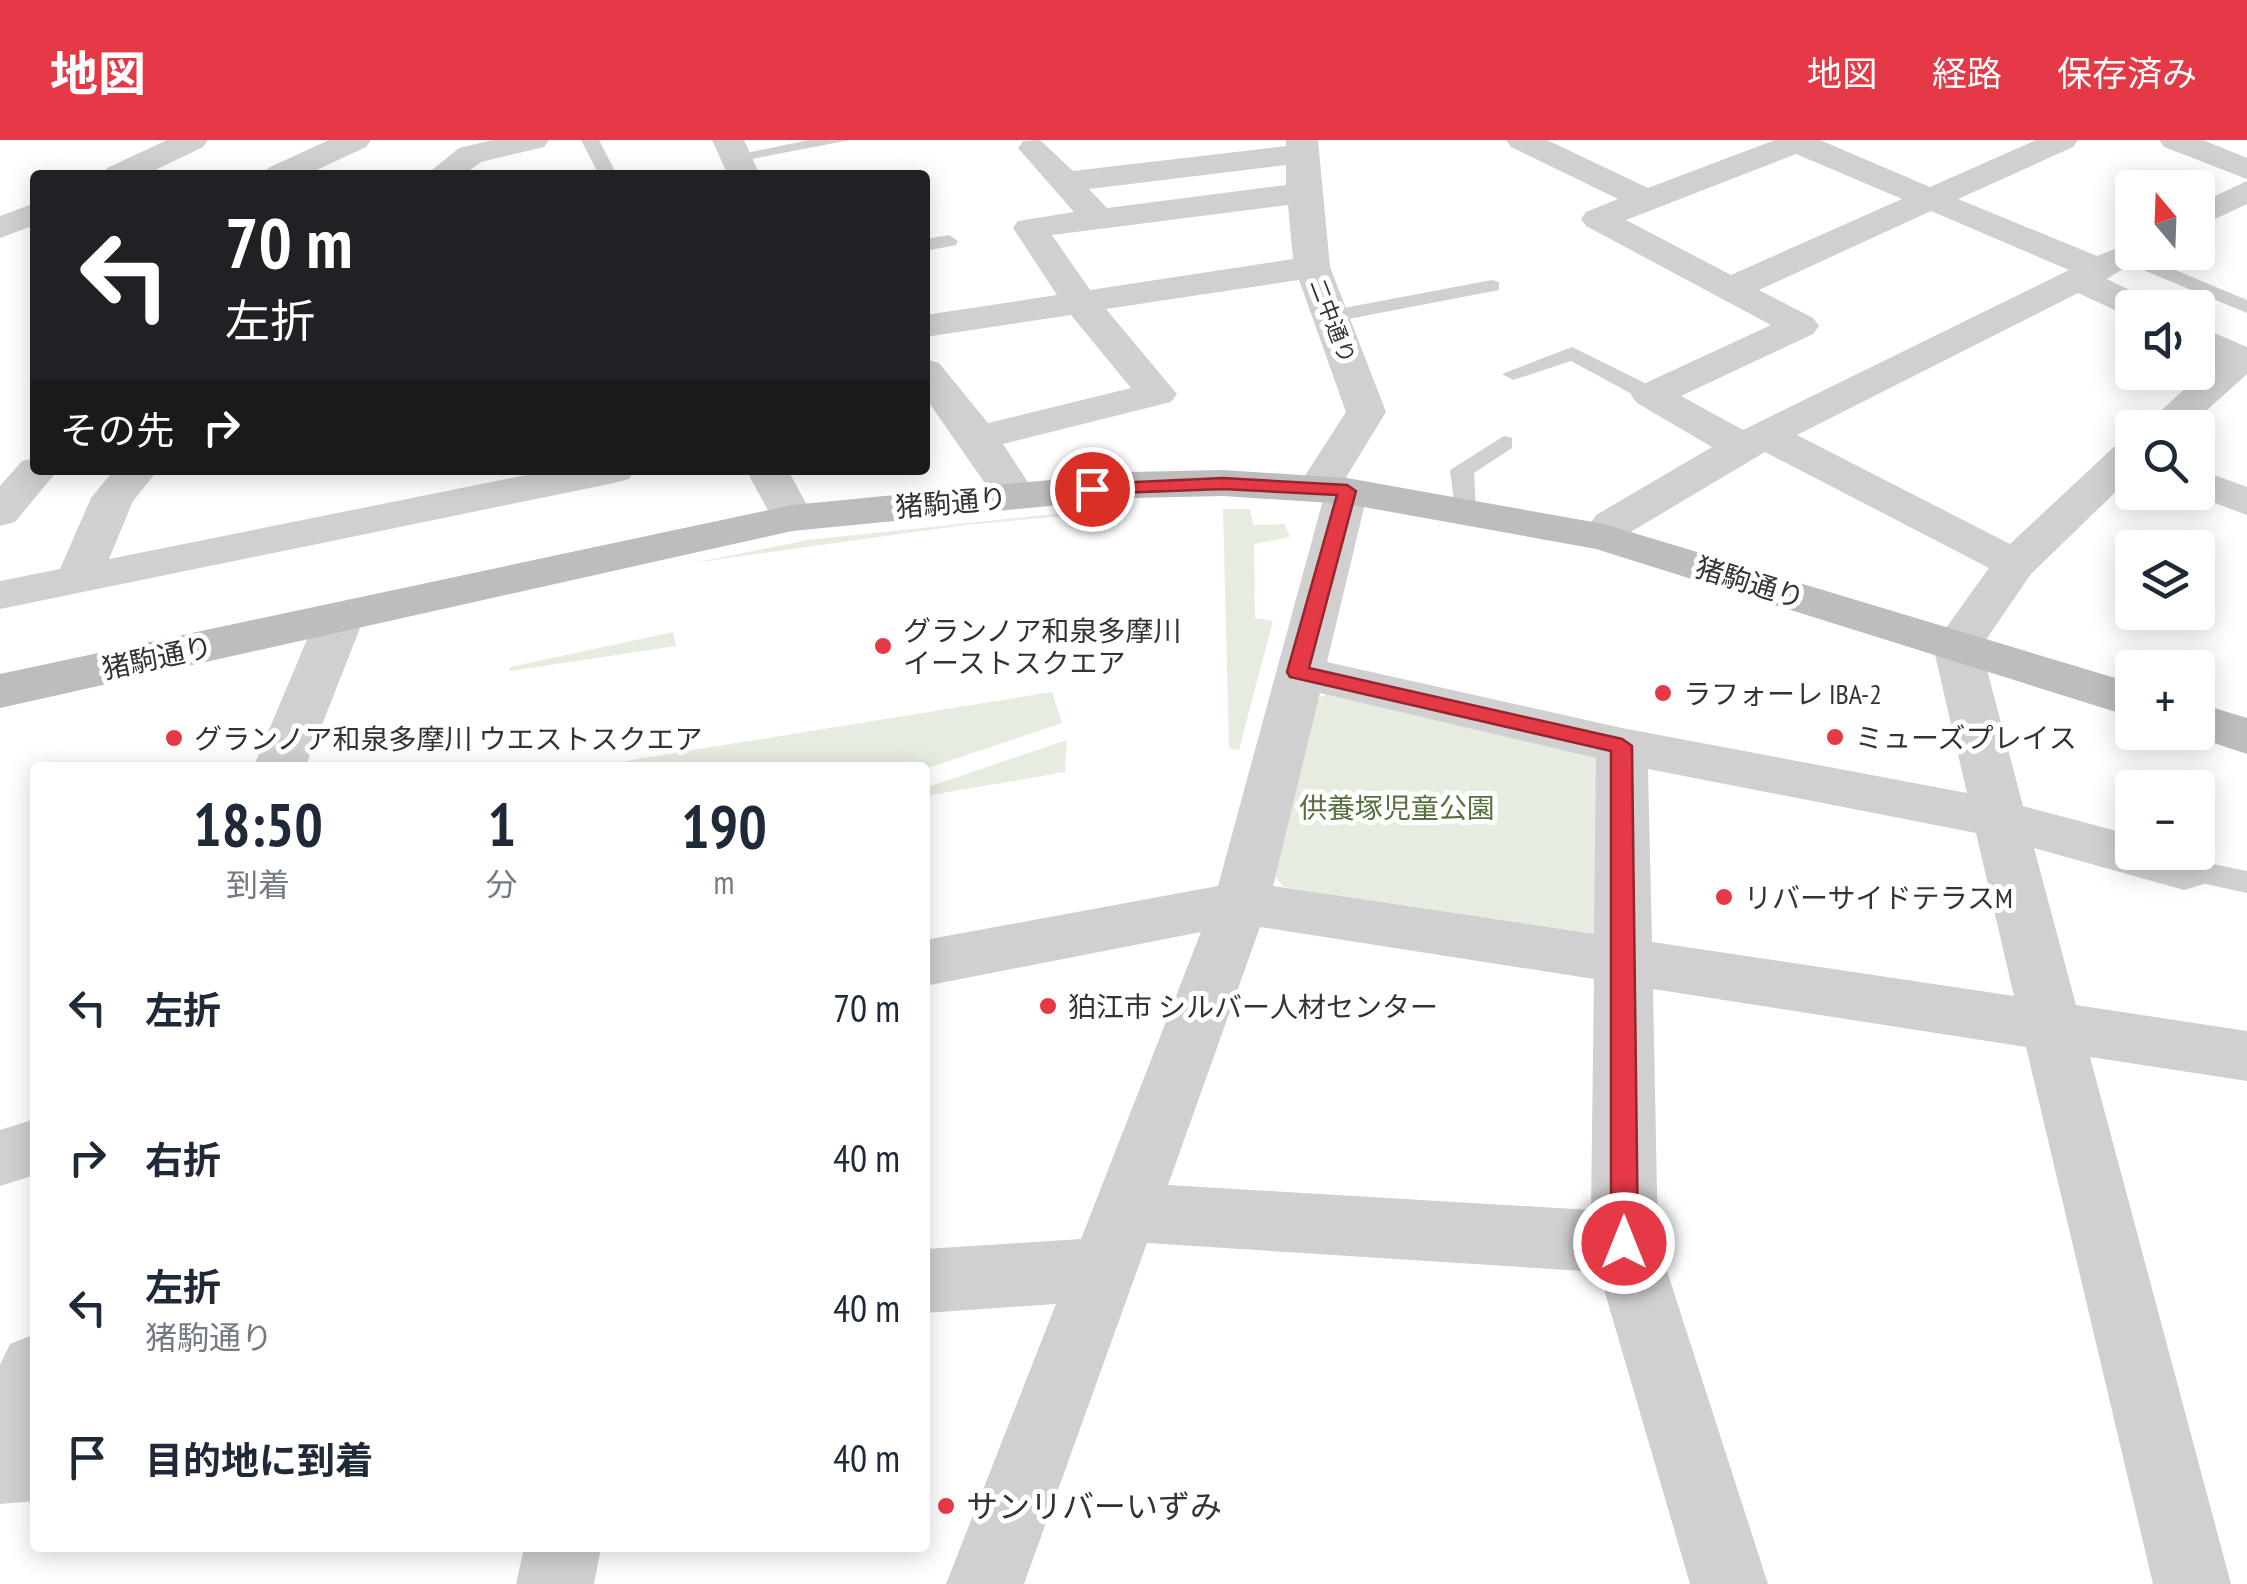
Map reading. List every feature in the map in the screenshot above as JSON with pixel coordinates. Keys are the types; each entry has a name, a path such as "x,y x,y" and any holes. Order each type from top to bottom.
{"street":[{"path":"129,170 192,140"},
{"path":"291,170 354,140"},
{"path":"449,170 470,155 533,140"},
{"path":"1524,140 1646,200"},
{"path":"1730,289 1934,201 2062,140"},
{"path":"2175,140 2247,169"},
{"path":"1651,395 1800,326 1598,219 1800,142 1934,201 2110,265 2125,290"},
{"path":"1065,182 1304,147"},
{"name":"二中通り","path":"1304,147 1303,193 1312,266 1366,412 1333,489"},
{"path":"1034,148 1096,218"},
{"path":"2215,208 2247,190"},
{"path":"978,438 1158,394 1078,299 1030,228 1303,193"},
{"path":"0,228 30,215"},
{"path":"2215,215 2247,221"},
{"path":"0,256 30,252"},
{"path":"1604,537 1612,524 1754,442 2110,265"},
{"path":"930,325 1078,299 1312,266"},
{"path":"2184,410 2244,360 2215,346"},
{"path":"930,377 978,438 1015,496"},
{"path":"1651,395 2015,564"},
{"path":"2115,470 2015,564 1957,646 1996,818 2055,1026 2192,1584"},
{"path":"0,513 33,475"},
{"path":"77,582 112,498 133,475"},
{"path":"0,595 590,475"},
{"path":"770,475 792,518"},
{"name":"猪駒通り","path":"0,690 792,518 1168,484 1333,489 1604,537 2115,695"},
{"path":"985,1584 1241,903 1298,672 1333,489"},
{"path":"2215,489 2247,502"},
{"path":"281,762 340,618"},
{"path":"1298,672 1622,746 1996,818 2115,850"},
{"path":"2215,726 2247,736"},
{"path":"1622,746 1626,960 1624,1243 1729,1584"},
{"path":"930,962 1241,903 2247,1056"},
{"path":"0,1158 30,1149"},
{"path":"930,1279 1114,1240 1624,1243"},
{"path":"0,1448 30,1379"},
{"path":"555,1584 562,1552"}],"lane":[{"path":"590,140 605,170"},
{"path":"736,157 841,140"},
{"path":"930,244 949,241"},
{"path":"2110,265 2247,307"},
{"path":"1333,316 1492,286"},
{"path":"1513,374 1572,353 1651,395"},
{"path":"1464,511 1462,470 1504,444"},
{"path":"2189,870 2247,882"},
{"path":"0,1483 30,1480"}],"green space":[{"path":"1223,509 1250,509 1253,525 1284,524 1290,537 1254,544 1255,618 1273,621 1239,750 1229,748"},
{"path":"1064,513 1064,516 965,525 693,563 808,540"},
{"path":"673,632 676,646 510,671 510,667"},
{"path":"1052,692 1062,723 930,767 930,762 619,762"},
{"name":"供養塚児童公園","path":"1330,693 1597,747 1608,932 1588,940 1284,887 1267,868 1309,702"},
{"path":"1067,740 1065,772 930,795 930,786"}],"place":[{"name":"グランノア和泉多摩川 イーストスクエア","path":"883,646"},
{"name":"ラフォーレ IBA-2","path":"1663,693"},
{"name":"ミューズプレイス","path":"1835,737"},
{"name":"グランノア和泉多摩川 ウエストスクエア","path":"174,738"},
{"name":"リバーサイドテラスM","path":"1724,897"},
{"name":"狛江市 シルバー人材センター","path":"1048,1006"},
{"name":"サンリバーいずみ","path":"946,1506"}],"route":[{"path":"1092,489 1223,483 1347,491 1298,672 1622,746 1626,960 1624,1243"}]}
